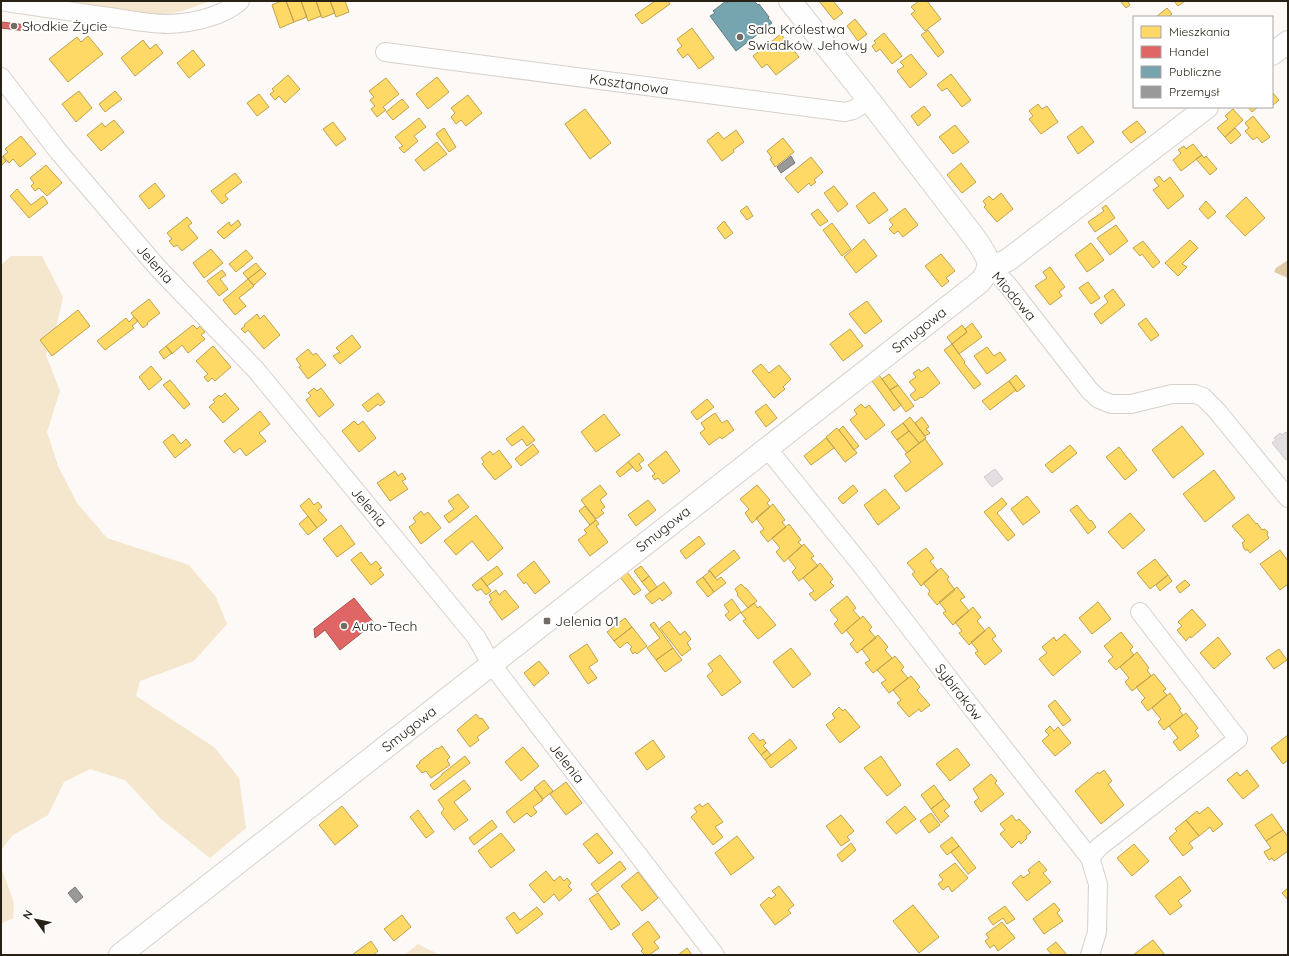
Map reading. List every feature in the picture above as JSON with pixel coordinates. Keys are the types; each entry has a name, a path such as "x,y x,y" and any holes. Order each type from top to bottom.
{"street":[{"path":"1,2 142,22 167,24 186,23 206,18 236,5 240,1"},
{"name":"Miodowa","path":"790,1 869,100 974,237 987,257 988,268 997,274 1007,284 1090,391 1099,399 1111,404 1132,404 1172,394 1195,394 1203,397 1217,410 1288,498"},
{"path":"1273,53 1288,42"},
{"name":"Kasztanowa","path":"386,52 845,112 853,110 869,100"},
{"name":"Jelenia","path":"1,77 58,151 157,267 261,376 476,637 492,665 715,955"},
{"path":"988,268 1008,260 1206,108"},
{"name":"Smugowa","path":"120,955 980,282 986,275 988,268"},
{"name":"Sybiraków","path":"767,448 864,567 1090,858 1098,884 1097,932 1090,955"},
{"path":"1090,858 1099,847 1238,739 1140,612"}],"shaded area":[{"path":"51,1 211,1 182,11 157,16"},
{"path":"11,256 42,256 63,297 57,324 46,355 60,391 47,432 58,466 77,503 107,538 189,565 216,597 227,624 194,661 140,681 136,696 214,747 239,778 246,828 210,858 160,818 125,780 90,769 64,782 48,815 13,835 1,850 1,265"},
{"path":"1288,260 1288,278 1274,272 1276,268"},
{"path":"1,867 14,903 13,918 1,924"},
{"path":"418,944 440,955 404,955"}],"building: Mieszkania":[{"path":"281,1 286,1 294,22 280,28 272,5"},
{"path":"286,1 301,1 307,17 294,22"},
{"path":"301,1 316,1 321,16 308,21"},
{"path":"316,1 330,1 335,13 322,18"},
{"path":"330,1 345,1 349,12 336,17"},
{"path":"655,1 668,1 670,4 642,24 635,15"},
{"path":"819,1 833,1 843,13 834,20"},
{"path":"919,1 927,1 941,19 925,31 911,14 915,11 911,7"},
{"path":"1120,1 1129,1 1128,2 1130,5 1126,8"},
{"path":"1174,1 1185,1 1178,6"},
{"path":"1167,8 1172,14 1169,16 1157,16"},
{"path":"855,19 867,34 858,41 847,26"},
{"path":"692,28 714,58 699,69 688,54 683,58 677,50 682,46 677,39"},
{"path":"928,30 944,52 938,57 921,35"},
{"path":"884,33 902,56 892,64 880,49 876,52 872,46 876,43 874,41"},
{"path":"781,34 799,57 776,75 767,64 762,68 753,56"},
{"path":"88,36 103,54 68,82 49,59 77,37 81,42"},
{"path":"143,40 150,49 156,44 163,53 135,76 121,58"},
{"path":"193,50 205,65 189,78 177,63"},
{"path":"911,54 927,74 910,88 897,71 904,66 900,62"},
{"path":"951,74 971,100 962,107 947,88 942,91 937,85"},
{"path":"288,75 300,89 285,103 279,96 275,100 270,94 274,91 272,89"},
{"path":"437,77 449,92 428,109 416,94"},
{"path":"386,78 399,94 383,107 386,110 377,117 371,109 375,106 370,100 374,97 369,91"},
{"path":"79,91 92,108 76,122 62,104"},
{"path":"115,91 122,99 105,112 99,104"},
{"path":"1273,93 1279,100 1273,105"},
{"path":"259,94 269,107 257,116 247,103"},
{"path":"468,95 482,113 466,126 461,120 456,124 451,117 455,113 451,108"},
{"path":"402,99 409,107 393,120 386,112"},
{"path":"1038,104 1042,109 1047,106 1058,122 1041,134 1029,119 1033,116 1029,111"},
{"path":"924,106 931,115 918,126 911,116"},
{"path":"1249,108 1257,108 1252,112"},
{"path":"585,109 611,143 590,159 565,124"},
{"path":"1233,109 1243,120 1225,137 1217,128 1228,119 1225,116"},
{"path":"1253,116 1270,137 1262,143 1257,137 1253,140 1245,131 1249,128 1245,123"},
{"path":"419,118 426,127 414,136 418,141 404,153 399,148 403,146 395,137"},
{"path":"114,120 124,132 101,151 87,135 102,123 105,127"},
{"path":"1137,121 1146,132 1131,143 1122,132"},
{"path":"333,122 346,139 336,146 323,129"},
{"path":"955,125 969,142 953,154 939,137"},
{"path":"1082,126 1094,142 1078,154 1067,137"},
{"path":"444,128 456,147 449,152 436,134"},
{"path":"1235,128 1241,135 1231,144 1225,137"},
{"path":"736,130 744,142 722,161 707,141 718,132 724,139"},
{"path":"21,136 36,154 20,167 13,159 9,163 3,156 8,152 5,149"},
{"path":"783,138 794,152 775,167 770,159 772,158 767,151"},
{"path":"437,142 447,154 424,171 415,160"},
{"path":"1193,144 1202,155 1181,171 1173,160 1181,153 1178,150 1184,146 1186,149"},
{"path":"1,155 6,161 1,166"},
{"path":"1202,155 1204,158 1206,156 1217,169 1210,175 1196,159"},
{"path":"811,157 823,172 814,180 816,182 811,186 809,183 798,193 785,178"},
{"path":"961,163 976,182 962,193 947,175"},
{"path":"46,165 62,183 47,196 39,188 35,191 31,186 34,183 30,178"},
{"path":"235,173 242,182 225,195 228,199 222,204 211,191"},
{"path":"1159,176 1164,182 1170,177 1184,196 1168,209 1153,190 1159,186 1154,180"},
{"path":"155,183 165,196 149,209 139,196"},
{"path":"834,186 848,204 838,212 824,193"},
{"path":"17,189 31,205 43,196 48,203 29,218 10,196"},
{"path":"874,192 888,210 869,224 856,206"},
{"path":"1001,193 1013,209 997,222 984,207 986,205 983,201 989,196 993,200"},
{"path":"1246,197 1265,218 1245,236 1226,216"},
{"path":"1206,201 1216,212 1208,219 1199,209"},
{"path":"1106,205 1115,218 1095,232 1088,222 1104,211 1102,208"},
{"path":"747,206 753,216 747,220 740,211"},
{"path":"905,208 918,225 903,237 898,231 894,234 889,229 893,225 889,220"},
{"path":"818,209 828,221 820,226 811,214"},
{"path":"187,217 192,223 188,226 198,238 182,251 177,245 174,247 169,241 172,239 167,233"},
{"path":"238,220 241,225 224,239 217,232 229,222 231,226"},
{"path":"724,221 733,233 725,239 717,228"},
{"path":"832,223 851,249 842,256 823,230"},
{"path":"1116,225 1128,241 1110,255 1097,238"},
{"path":"864,239 877,256 856,273 844,257"},
{"path":"1190,240 1198,248 1182,264 1187,267 1178,276 1165,263"},
{"path":"1143,241 1160,262 1153,268 1142,254 1140,256 1133,248"},
{"path":"1091,243 1104,260 1087,272 1075,255"},
{"path":"211,249 223,263 204,278 193,263"},
{"path":"246,250 253,258 236,272 229,264"},
{"path":"941,254 955,271 946,278 949,281 942,287 925,266"},
{"path":"256,263 261,269 248,279 243,273"},
{"path":"1050,267 1065,287 1059,292 1062,296 1050,305 1035,286 1047,278 1043,272"},
{"path":"261,269 266,274 254,285 248,279"},
{"path":"222,270 226,275 220,279 228,289 219,296 207,281"},
{"path":"248,279 254,286 239,298 246,306 235,315 223,300"},
{"path":"1088,282 1100,298 1091,304 1079,288"},
{"path":"1113,289 1125,305 1101,324 1094,314 1108,302 1104,296"},
{"path":"149,299 160,313 143,328 131,313"},
{"path":"867,301 882,321 865,334 849,314"},
{"path":"78,310 90,326 52,356 40,340"},
{"path":"257,314 260,319 264,315 280,335 264,349 248,330 245,333 241,329"},
{"path":"134,317 138,321 132,326 134,328 105,350 97,341 126,318 129,322"},
{"path":"1146,318 1159,335 1151,341 1138,324"},
{"path":"972,323 982,337 959,354 952,344 967,332 965,329"},
{"path":"193,325 197,329 200,326 205,332 201,335 205,339 188,353 182,345 172,354 166,346"},
{"path":"962,325 967,332 952,344 947,337"},
{"path":"850,329 863,346 843,361 830,344"},
{"path":"352,335 361,347 340,364 333,356 340,352 336,348"},
{"path":"952,344 965,362 964,363 981,384 974,389 944,350"},
{"path":"166,346 172,353 164,359 159,352"},
{"path":"213,346 231,367 215,381 212,378 208,382 204,377 208,374 196,361"},
{"path":"987,347 994,356 1000,352 1006,360 987,374 974,356"},
{"path":"308,349 313,355 316,353 326,365 308,379 299,367 301,366 296,359"},
{"path":"761,364 769,373 779,365 791,379 783,387 785,389 774,398 752,371"},
{"path":"151,366 162,379 149,390 139,377"},
{"path":"928,367 940,383 922,398 921,397 915,401 910,395 916,390 909,382 916,377 913,373 919,369 921,372"},
{"path":"889,374 898,385 890,390 882,379"},
{"path":"879,375 901,405 894,411 872,381"},
{"path":"1016,375 1025,386 1017,392 1009,381"},
{"path":"170,380 190,404 184,409 163,385"},
{"path":"1009,381 1016,390 990,410 982,401"},
{"path":"898,385 914,406 906,412 890,390"},
{"path":"314,388 317,391 321,388 334,405 319,417 306,400 311,396 308,393"},
{"path":"225,393 239,409 223,423 209,407 215,402 213,400 219,395 221,397"},
{"path":"378,393 385,402 380,406 378,404 368,412 362,405"},
{"path":"707,399 714,407 697,420 691,412"},
{"path":"766,404 777,418 766,427 755,412"},
{"path":"861,404 865,408 869,405 885,425 866,440 850,420 857,414 854,410"},
{"path":"260,411 270,424 259,433 266,441 246,456 240,448 234,453 224,441"},
{"path":"715,413 722,423 727,420 734,430 722,439 720,437 709,445 700,433 705,429 701,423"},
{"path":"604,414 620,435 596,452 581,432"},
{"path":"910,417 926,438 919,443 903,423"},
{"path":"922,417 929,427 926,429 930,433 925,436 915,423"},
{"path":"354,421 358,425 363,421 376,438 359,452 342,431"},
{"path":"903,423 909,431 897,440 891,432"},
{"path":"523,426 535,440 527,446 522,439 512,446 506,439"},
{"path":"843,426 859,446 854,450 839,430"},
{"path":"1182,426 1204,454 1173,478 1152,450"},
{"path":"837,428 857,453 845,462 826,437"},
{"path":"909,431 919,443 907,453 897,440"},
{"path":"173,434 181,444 186,439 191,445 175,458 163,442"},
{"path":"826,438 834,448 811,465 804,456"},
{"path":"925,439 943,464 906,492 894,476 911,462 905,454"},
{"path":"533,444 539,452 521,466 515,459"},
{"path":"1070,445 1077,453 1052,473 1045,465"},
{"path":"1119,447 1137,470 1125,480 1106,457"},
{"path":"499,450 512,467 495,480 482,464 484,462 481,458 490,451 493,455"},
{"path":"666,451 680,471 663,484 658,478 655,480 652,476 655,474 648,465"},
{"path":"639,453 644,460 639,464 642,468 637,472 628,462"},
{"path":"628,462 633,467 620,477 616,472"},
{"path":"1214,470 1235,498 1205,522 1183,494"},
{"path":"395,471 398,476 402,473 406,479 402,481 408,489 390,501 377,483"},
{"path":"600,485 607,494 600,500 605,507 601,510 604,513 596,519 581,500"},
{"path":"757,485 770,500 767,503 770,507 752,523 745,513 749,509 740,499"},
{"path":"853,485 858,491 843,504 838,498"},
{"path":"885,489 900,508 878,525 864,505"},
{"path":"458,494 469,507 449,523 444,516 454,509 448,501"},
{"path":"1027,496 1040,512 1023,525 1011,509"},
{"path":"309,498 314,505 318,502 322,507 318,510 327,520 317,528 300,506"},
{"path":"1002,498 1007,504 997,513 1015,535 1008,541 984,512"},
{"path":"648,500 656,510 636,526 628,515"},
{"path":"773,504 785,520 782,522 786,527 768,542 760,532 764,529 756,518"},
{"path":"1077,505 1096,527 1088,534 1070,510"},
{"path":"585,506 596,520 590,525 579,511"},
{"path":"421,511 424,515 428,512 441,528 421,544 409,527 416,522 413,518"},
{"path":"1130,513 1145,530 1123,549 1108,532"},
{"path":"1248,514 1262,530 1265,529 1268,532 1267,535 1269,538 1250,553 1243,547 1242,543 1245,541 1232,526"},
{"path":"476,515 503,548 488,561 472,541 456,555 444,541"},
{"path":"308,516 317,528 308,535 299,524"},
{"path":"596,520 599,524 596,526 608,542 590,556 578,540 587,533 584,530"},
{"path":"789,524 801,540 798,542 802,546 784,562 776,552 780,548 772,538"},
{"path":"341,525 355,544 337,557 323,539"},
{"path":"699,536 705,544 686,559 680,551"},
{"path":"804,544 814,556 811,558 818,566 799,581 792,572 796,568 788,558"},
{"path":"926,548 934,558 930,561 938,571 921,586 912,574 915,572 907,563"},
{"path":"734,550 740,558 715,578 710,571 708,571"},
{"path":"1280,550 1288,561 1288,584 1280,590 1260,564"},
{"path":"361,552 371,565 376,561 382,568 379,569 384,575 371,585 351,560"},
{"path":"1155,559 1168,575 1150,589 1137,573"},
{"path":"534,561 550,582 535,594 526,582 524,584 517,575"},
{"path":"820,563 833,579 830,582 834,586 815,601 809,594 814,591 803,578"},
{"path":"497,566 503,574 487,586 481,578"},
{"path":"641,566 649,576 642,582 634,571"},
{"path":"941,568 949,577 947,579 955,590 937,605 928,594 930,591 923,583"},
{"path":"710,571 717,580 721,577 726,583 714,592 703,577"},
{"path":"627,572 641,590 634,595 620,577"},
{"path":"1168,575 1172,581 1160,591 1156,585"},
{"path":"649,576 657,587 650,592 642,582"},
{"path":"703,577 714,592 708,597 696,582"},
{"path":"481,578 491,591 486,595 481,589 477,591 472,585"},
{"path":"1185,580 1190,585 1180,593 1176,587"},
{"path":"664,582 672,593 662,601 660,598 652,604 645,596"},
{"path":"741,584 757,601 748,608 737,595 738,594 735,589"},
{"path":"957,587 965,597 960,600 969,611 953,625 943,613 946,611 939,602"},
{"path":"496,590 499,595 505,590 519,607 502,620 489,602 492,600 489,595"},
{"path":"847,596 856,608 853,610 860,618 842,634 834,624 838,620 830,610"},
{"path":"732,599 741,612 730,621 725,615 729,612 724,605"},
{"path":"1098,602 1111,619 1092,634 1079,618"},
{"path":"754,603 758,608 760,606 776,625 758,639 743,621 746,619 741,613"},
{"path":"973,607 981,617 977,621 985,631 969,645 959,633 962,631 955,622"},
{"path":"1192,609 1206,625 1191,638 1190,636 1186,641 1177,630 1182,626 1178,622"},
{"path":"863,616 872,627 869,630 876,638 857,653 850,644 854,640 846,630"},
{"path":"625,618 632,627 614,641 607,632"},
{"path":"669,621 680,635 685,631 691,639 687,643 691,649 682,656 660,628"},
{"path":"654,622 673,648 656,660 647,648 660,638 650,625"},
{"path":"632,627 647,646 637,654 635,652 633,654 630,649 632,647 627,642 620,648 614,641"},
{"path":"989,627 996,636 992,639 1002,651 985,665 975,653 978,651 971,642"},
{"path":"1121,632 1133,647 1130,650 1134,655 1116,670 1108,661 1113,657 1104,646"},
{"path":"1065,634 1081,652 1053,676 1039,659 1047,653 1042,647 1054,637 1056,641"},
{"path":"878,635 888,647 885,650 892,658 873,673 865,663 870,660 862,649"},
{"path":"1218,637 1231,654 1214,669 1200,653"},
{"path":"587,644 598,661 589,667 597,678 588,684 569,656"},
{"path":"673,648 682,660 665,672 656,660"},
{"path":"791,648 811,674 793,688 773,662"},
{"path":"1279,649 1287,660 1274,669 1266,658"},
{"path":"1137,652 1149,668 1147,670 1151,676 1132,691 1125,682 1129,678 1120,667"},
{"path":"720,655 741,682 722,696 707,676 713,671 708,664"},
{"path":"895,656 904,667 901,670 908,678 889,693 881,683 886,680 877,670"},
{"path":"539,661 549,673 534,686 524,673"},
{"path":"1154,674 1166,689 1163,691 1167,695 1148,711 1141,702 1145,698 1136,687"},
{"path":"911,676 920,687 917,690 930,705 921,712 919,709 909,717 897,703 901,700 893,690"},
{"path":"1170,693 1181,709 1179,710 1183,715 1164,730 1158,722 1161,719 1152,708"},
{"path":"1055,700 1071,720 1063,726 1048,706"},
{"path":"839,707 843,711 845,709 860,727 840,743 826,725 835,718 832,714"},
{"path":"1186,713 1198,728 1195,731 1199,736 1180,751 1173,742 1178,738 1169,726"},
{"path":"476,714 480,719 482,718 489,728 477,737 479,740 470,747 457,730"},
{"path":"1050,726 1054,731 1058,727 1071,743 1055,756 1042,741 1049,735 1045,731"},
{"path":"753,733 760,741 763,739 766,743 763,746 767,750 761,755 748,738"},
{"path":"1288,735 1288,760 1283,764 1271,748"},
{"path":"790,739 797,748 771,768 765,760"},
{"path":"653,740 665,757 647,770 635,753"},
{"path":"442,746 450,757 447,760 450,765 431,778 426,771 422,773 416,766 437,748 438,749"},
{"path":"523,747 539,766 521,781 505,762"},
{"path":"957,748 970,765 950,781 936,764"},
{"path":"767,750 771,755 765,760 761,755"},
{"path":"465,756 470,763 434,790 430,785"},
{"path":"881,756 901,785 887,796 864,768"},
{"path":"1104,770 1112,781 1108,784 1124,805 1101,824 1075,791 1098,772 1099,774"},
{"path":"1247,770 1259,786 1243,799 1227,780 1237,772 1240,776"},
{"path":"991,774 997,781 995,783 1004,794 981,812 974,802 979,798 973,789"},
{"path":"464,780 471,789 454,802 468,820 454,830 441,813 444,809 438,800"},
{"path":"544,780 553,791 543,799 534,788"},
{"path":"566,782 582,803 566,815 550,794"},
{"path":"934,785 944,799 931,809 921,795"},
{"path":"535,789 543,800 533,807 537,812 531,817 527,813 514,823 506,812"},
{"path":"944,799 950,806 944,811 949,816 941,823 931,809"},
{"path":"708,803 723,822 715,827 723,837 713,845 691,817 697,812 694,808 700,804 702,807"},
{"path":"342,806 358,826 335,845 319,825"},
{"path":"905,806 916,819 896,834 886,822"},
{"path":"1208,807 1223,824 1213,832 1210,827 1199,836 1186,820 1197,811 1199,814"},
{"path":"418,810 434,832 426,838 410,817"},
{"path":"931,813 940,825 929,833 920,821"},
{"path":"1272,814 1283,830 1266,841 1255,825"},
{"path":"841,815 854,831 847,837 850,840 841,846 826,826"},
{"path":"1012,815 1016,821 1019,819 1031,832 1026,836 1027,838 1021,844 1019,841 1012,848 1000,834 1005,830 1000,824"},
{"path":"492,820 497,827 474,845 469,838"},
{"path":"1186,820 1199,836 1189,843 1193,848 1183,856 1169,838 1177,831 1175,829"},
{"path":"1283,830 1288,837 1288,851 1274,861 1272,858 1269,860 1264,852 1271,848 1266,841"},
{"path":"501,833 515,850 491,868 478,851"},
{"path":"597,833 613,853 599,864 583,844"},
{"path":"737,836 754,858 731,875 715,853"},
{"path":"952,837 959,846 947,855 940,846"},
{"path":"851,843 856,850 842,862 837,855"},
{"path":"1134,844 1149,861 1132,876 1117,858"},
{"path":"959,846 976,868 968,874 951,852"},
{"path":"620,861 626,869 597,892 591,884"},
{"path":"1039,861 1047,870 1043,873 1051,882 1027,901 1012,883 1021,875 1023,878 1030,873 1028,870"},
{"path":"955,863 968,878 952,892 948,886 943,890 938,884 943,880 939,875"},
{"path":"546,871 554,881 560,876 564,881 567,878 571,883 568,886 572,890 559,901 554,894 544,903 529,885"},
{"path":"638,872 658,898 642,911 621,886"},
{"path":"1180,876 1191,891 1178,901 1182,906 1170,915 1155,896"},
{"path":"779,886 794,905 788,910 791,913 775,925 760,905 769,897 771,899 776,895 772,891"},
{"path":"1288,888 1288,900 1282,893"},
{"path":"598,893 620,924 611,930 589,899"},
{"path":"1054,903 1060,910 1057,913 1063,921 1044,934 1033,919"},
{"path":"913,905 939,937 919,953 893,921"},
{"path":"1005,906 1015,919 1007,924 1003,918 993,925 988,918"},
{"path":"537,907 543,914 517,934 506,918 514,912 520,920"},
{"path":"402,915 411,927 394,941 384,929"},
{"path":"648,921 660,937 654,942 659,948 649,955 645,955 641,951 643,949 632,934"},
{"path":"1002,922 1015,938 998,951 994,945 990,948 985,941 989,938 986,934"},
{"path":"1153,940 1165,955 1133,955"},
{"path":"371,941 378,951 373,955 352,955"},
{"path":"1056,942 1067,955 1052,955 1047,949"},
{"path":"687,948 692,955 678,955"}],"building: Handel":[{"name":"Słodkie Życie","path":"1,22 27,25 26,31 1,28"},
{"name":"Auto-Tech","path":"354,598 374,623 340,650 325,630 315,638 314,629"}],"building: Publiczne":[{"name":"Sala Królestwa Swiadków Jehowy","path":"726,1 727,3 730,1 754,1 758,5 759,4 772,23 736,51 710,16 715,13 713,11"}],"building: Przemysł":[{"path":"791,156 795,163 781,173 777,167"},
{"path":"75,887 83,897 76,903 68,893"}],"building: Inne":[{"path":"1286,432 1288,434 1288,459 1286,460 1272,443 1276,440 1274,438 1280,433 1282,435"},
{"path":"995,469 1003,479 992,487 984,477"}],"place":[{"name":"Słodkie Życie","path":"14,26"},
{"name":"Sala Królestwa Swiadków Jehowy","path":"740,37"},
{"name":"Jelenia 01","path":"547,621"},
{"name":"Auto-Tech","path":"344,626"}]}
